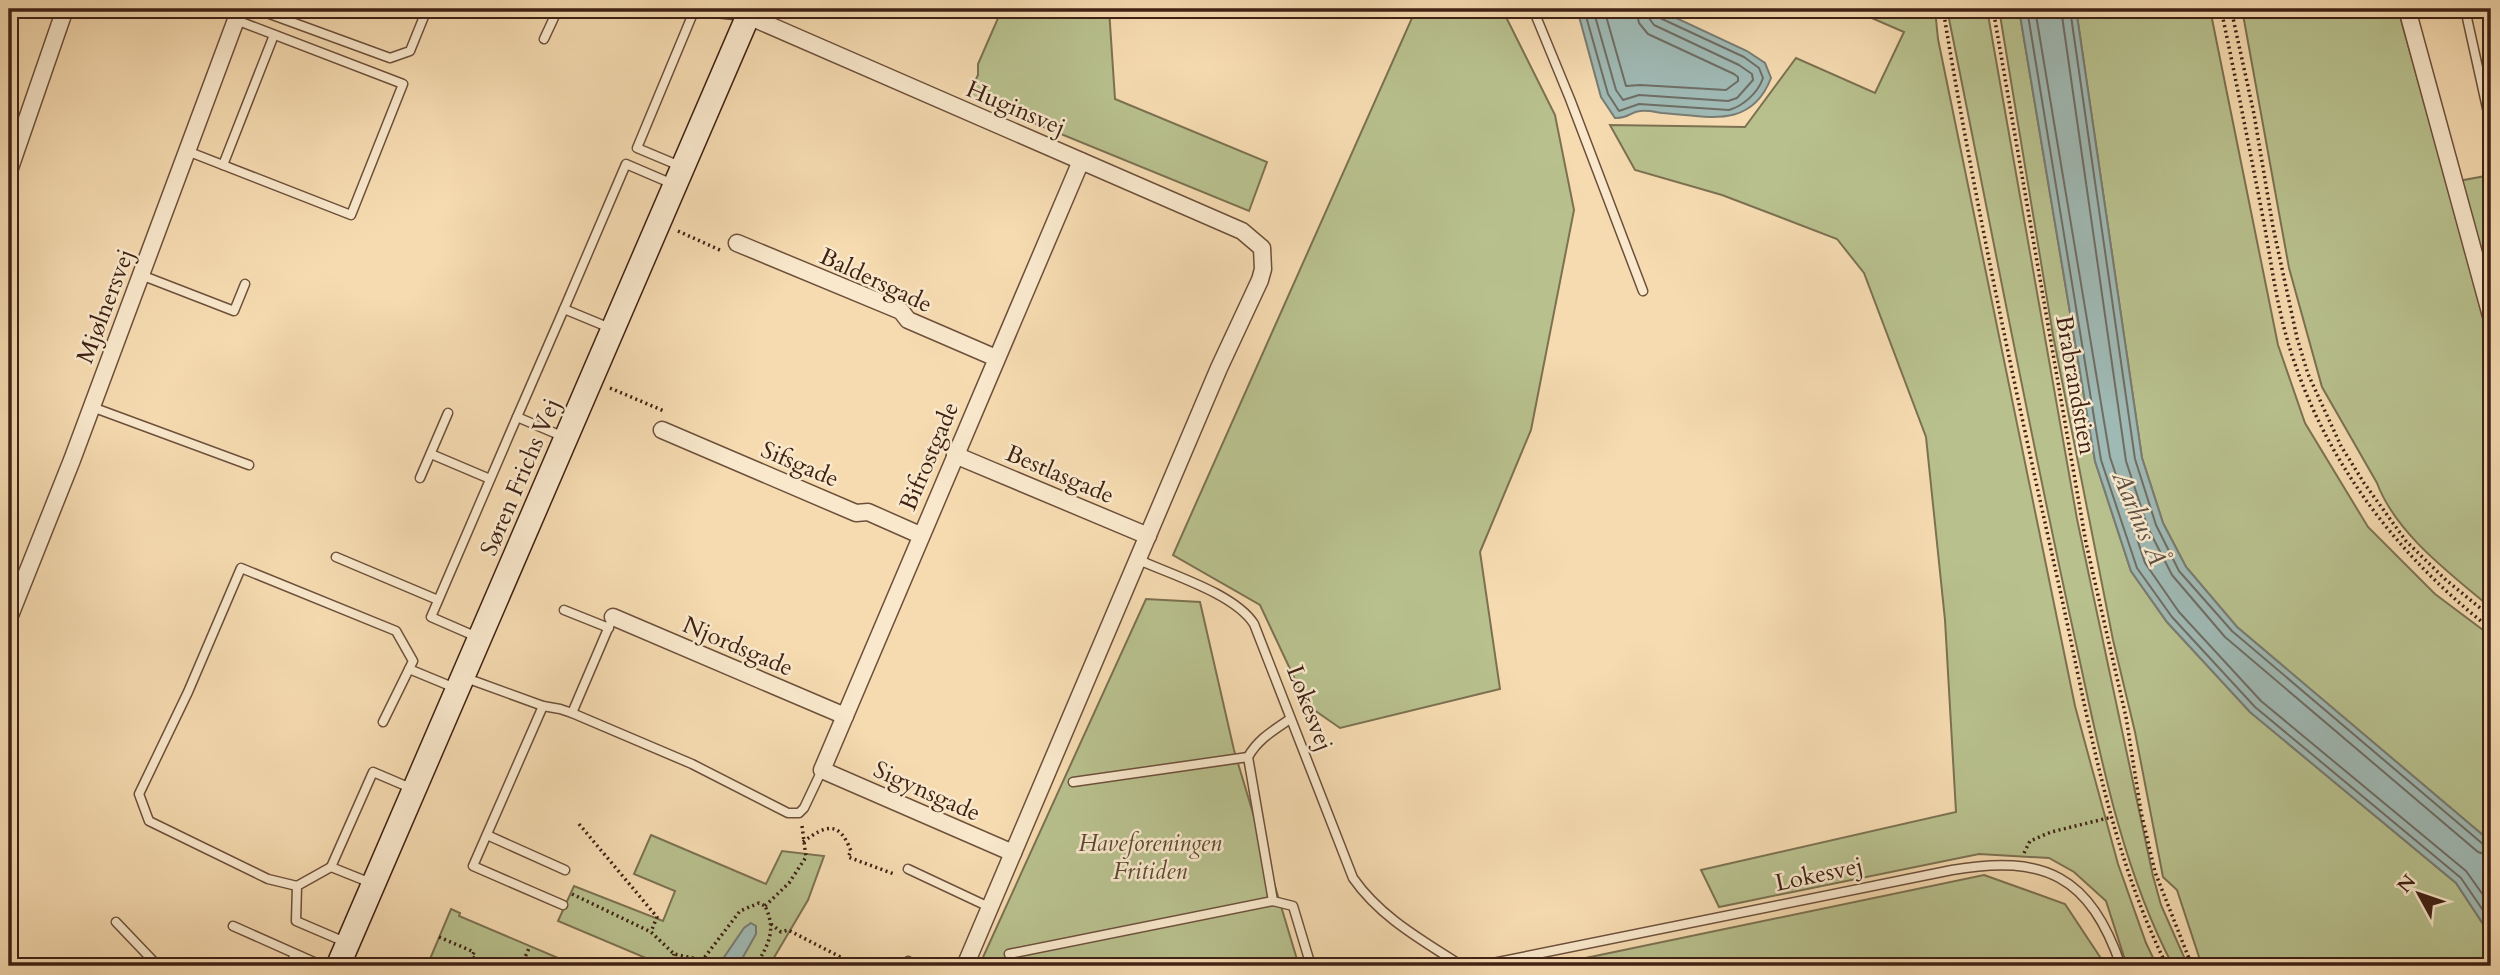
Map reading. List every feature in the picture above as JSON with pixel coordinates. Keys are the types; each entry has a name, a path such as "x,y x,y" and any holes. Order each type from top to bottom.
{"street":[{"path":"9,171 65,9"},
{"path":"2407,9 2491,316"},
{"name":"Huginsvej","path":"749,13 1242,231 1262,248 1263,269 1260,280 1219,368 1148,536"},
{"name":"Søren Frichs Vej","path":"338,966 749,13"},
{"name":"Mjølnersvej","path":"9,618 92,407 238,15"},
{"name":"Bifrostgade","path":"822,770 1081,161"},
{"name":"Baldersgade","path":"737,243 901,311 908,320 996,358"},
{"name":"Sifsgade","path":"662,430 856,513 868,512 920,536"},
{"name":"Bestlasgade","path":"955,455 1148,536"},
{"path":"965,966 1148,536"},
{"name":"Njordsgade","path":"611,623 845,716"},
{"name":"Sigynsgade","path":"822,770 1013,853"}],"lane":[{"path":"256,9 390,58 410,51 427,9"},
{"path":"544,39 558,9"},
{"path":"679,176 637,148 693,9 749,13"},
{"path":"1533,9 1643,291"},
{"path":"2465,9 2491,126"},
{"path":"187,151 351,215 403,84 274,35 238,15"},
{"path":"223,165 274,35"},
{"path":"480,638 431,617 517,416 626,164 679,176"},
{"path":"141,275 234,311 245,284"},
{"path":"564,309 612,330"},
{"path":"92,407 249,465"},
{"path":"420,478 448,413"},
{"path":"517,416 566,438"},
{"path":"431,454 490,479"},
{"path":"336,557 438,600"},
{"name":"Lokesvej","path":"1139,560 1230,601 1248,614 1353,878 1364,894 1387,916 1462,966"},
{"path":"383,722 413,660 396,631 241,568 188,692 139,794 149,821 268,879 297,886 331,867 373,772 415,789"},
{"path":"564,610 611,623 572,713"},
{"path":"409,669 572,713 692,764 780,810 799,813 822,770"},
{"path":"543,706 473,866 564,905"},
{"path":"1273,901 1248,757 1254,746 1290,719"},
{"path":"1073,782 1248,757"},
{"path":"487,835 565,870"},
{"name":"Lokesvej","path":"1478,966 1952,870 1981,865 2018,864 2049,872 2081,894 2098,913 2121,966"},
{"path":"331,867 373,884"},
{"path":"908,869 989,907"},
{"path":"297,886 296,921 348,943"},
{"path":"1009,954 1273,901 1293,906 1311,966"},
{"path":"116,922 158,966"},
{"path":"233,926 323,966"},
{"path":"290,966 295,954"}],"path":[{"path":"1943,9 1957,95 2038,494 2092,738 2134,891 2167,966"},
{"name":"Brabrandstien","path":"1993,9 2086,543 2126,717 2141,812 2155,872 2192,966"},
{"path":"2221,9 2281,318 2306,393 2329,442 2374,512 2407,553 2491,629"},
{"path":"2231,9 2254,114 2273,227 2297,338 2308,374 2341,446 2406,541 2446,580 2491,617"},
{"path":"659,222 731,255 737,243"},
{"path":"591,379 669,414 662,430"},
{"path":"765,906 789,883 806,857 799,813"},
{"path":"2018,864 2030,841 2051,832 2112,817"},
{"path":"579,824 657,917 651,932"},
{"path":"803,842 819,830 829,827 841,831 847,840 850,851 848,857 896,875 908,869"},
{"path":"565,870 558,888 651,932 674,954 702,960"},
{"path":"698,966 740,911 759,903 765,906 771,924 770,940 756,966"},
{"path":"771,924 781,932 789,930 858,966"},
{"path":"439,937 474,952 472,957 493,966"},
{"path":"521,966 530,946"},
{"path":"670,966 674,954"}],"green space":[{"path":"1002,9 1109,9 1115,99 1267,162 1249,211 968,96 978,75 978,64"},
{"path":"1416,9 1502,9 1555,115 1574,210 1531,430 1480,552 1500,689 1340,728 1307,705 1260,605 1173,555"},
{"path":"1851,9 1935,9 1938,39 2075,706 2118,864 2157,966 2127,966 2106,901 2074,872 2049,858 1979,854 1719,907 1701,870 1956,812 1945,620 1926,437 1864,273 1837,239 1722,195 1635,170 1610,125 1745,127 1796,58 1875,93 1904,32"},
{"path":"1947,9 1987,9 2077,519 2153,876 2161,905 2188,966 2173,966 2154,925 2137,883 2110,795 2038,464"},
{"path":"1999,9 2019,9 2095,461 2131,571 2167,622 2250,712 2456,883 2491,936 2491,966 2202,966 2177,890 2163,877 2053,335"},
{"path":"2076,9 2210,9 2278,345 2305,423 2368,527 2435,594 2491,636 2491,842 2237,627 2186,567 2163,523 2142,458"},
{"path":"2242,9 2398,9 2447,183 2491,175 2491,608 2426,552 2397,519 2322,387 2289,268"},
{"name":"Haveforeningen Fritiden","path":"1146,599 1200,602 1234,750 1299,966 979,966"},
{"path":"651,835 766,884 782,851 824,856 808,900 769,966 643,966 646,958 558,921 574,886 663,921 675,891 634,874"},
{"path":"1984,875 2065,904 2106,966 1547,966"},
{"path":"451,909 460,913 459,916 577,966 427,966"}],"water":[{"path":"1577,9 1657,9 1747,51 1765,63 1771,78 1762,95 1752,106 1740,113 1711,117 1643,111 1615,118 1601,97"},
{"name":"Aarhus Å","path":"2019,9 2076,9 2142,458 2163,523 2186,567 2237,627 2491,842 2491,936 2456,883 2250,712 2167,622 2131,571 2095,461"},
{"path":"751,923 756,926 756,934 738,966 718,966 744,928"}]}
